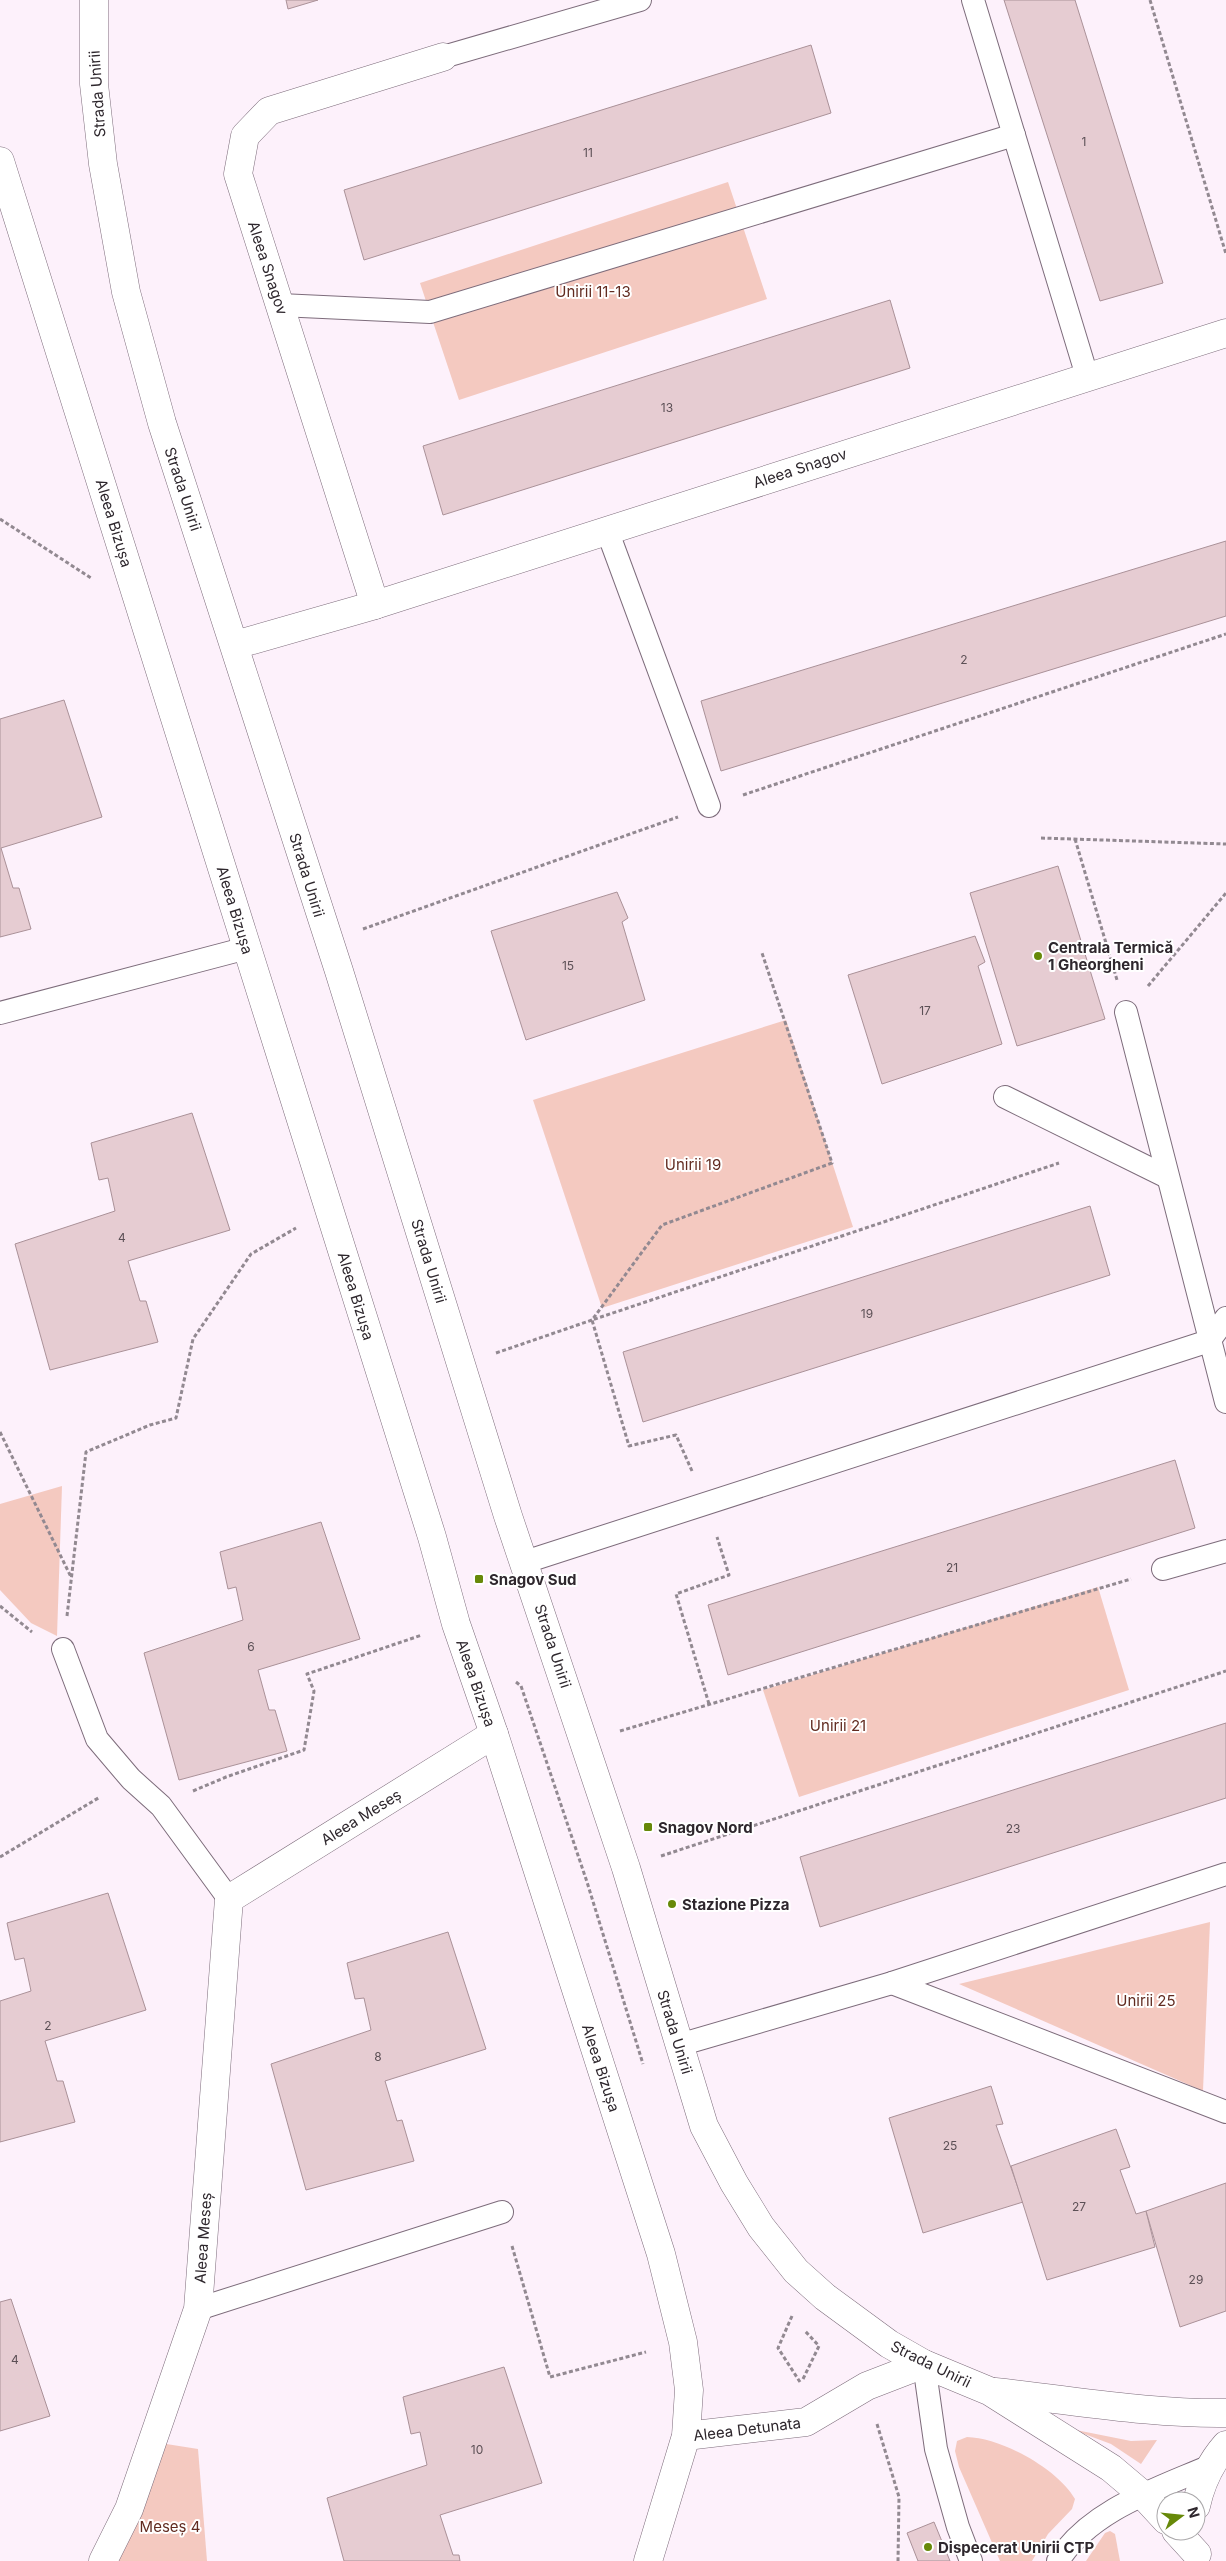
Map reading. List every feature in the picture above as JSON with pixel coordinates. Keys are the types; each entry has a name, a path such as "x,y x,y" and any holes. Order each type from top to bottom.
{"street":[{"name":"Strada Unirii","path":"94,0 94,84 102,155 126,292 162,423 235,645 508,1516 626,1868 704,2126 734,2183 761,2227 796,2271 825,2297 856,2322 924,2364 989,2392 1111,2468 1143,2495 1156,2509"},
{"name":"Aleea Snagov","path":"375,605 238,174 245,136 269,111 443,57"},
{"name":"Aleea Bizușa","path":"0,160 432,1537 456,1624 494,1734 661,2254 683,2342 689,2390 686,2436"},
{"name":"Aleea Snagov","path":"235,645 375,605 1226,333"},
{"name":"Aleea Meseș","path":"103,2561 129,2509 198,2309 228,1899 494,1734"},
{"name":"Aleea Detunata","path":"648,2561 686,2436 806,2422 867,2386 924,2364"},
{"name":"Strada Unirii","path":"989,2392 1186,2414 1226,2413"},
{"path":"1199,2491 1218,2456"}],"lane":[{"path":"443,57 640,0"},
{"path":"973,0 1087,376"},
{"path":"280,305 430,312 1014,135"},
{"path":"606,530 709,806"},
{"path":"0,1013 247,948"},
{"path":"1126,1012 1226,1402"},
{"path":"1005,1097 1167,1177"},
{"path":"525,1562 1209,1341 1226,1318"},
{"path":"1163,1570 1226,1551"},
{"path":"63,1649 97,1739 131,1779 161,1806 228,1899"},
{"path":"679,2045 892,1983 1226,1874"},
{"path":"892,1983 1226,2112"},
{"path":"198,2309 502,2212"},
{"path":"924,2364 936,2449 958,2527 972,2561"},
{"path":"1058,2561 1078,2534 1143,2495 1218,2456"}],"path":[{"path":"1150,0 1226,254"},
{"path":"356,931 709,806 1226,634"},
{"path":"1041,838 1226,844"},
{"path":"1075,839 1126,1012"},
{"path":"1126,1012 1226,893"},
{"path":"592,1320 662,1225 832,1163 762,953"},
{"path":"491,1355 1105,1147"},
{"path":"0,1606 24,1628 63,1649 86,1452 150,1425 176,1418 193,1339 252,1254 329,1208"},
{"path":"0,1432 71,1577"},
{"path":"617,1732 1163,1570"},
{"path":"161,1806 226,1777 304,1750 314,1692 307,1674 456,1624"},
{"path":"656,1858 1226,1671"},
{"path":"0,1857 131,1779"},
{"path":"502,2212 550,2377 683,2342"},
{"path":"792,2316 778,2348 801,2383"},
{"path":"875,2418 898,2497 898,2561"}],"green space":[{"name":"Unirii 11-13","path":"728,182 767,299 459,400 420,283"},
{"name":"Unirii 19","path":"786,1020 853,1227 602,1308 533,1100"},
{"path":"62,1486 57,1636 31,1623 0,1590 0,1504"},
{"name":"Unirii 21","path":"1098,1587 1129,1690 799,1797 763,1690"},
{"name":"Unirii 25","path":"1210,1922 1203,2091 959,1984"},
{"path":"1071,2429 1131,2441 1157,2440 1141,2464 1111,2444"},
{"path":"967,2437 996,2443 1028,2457 1056,2477 1075,2499 1072,2509 1048,2534 1032,2561 1000,2561 959,2467 955,2451 957,2441"},
{"name":"Meseș 4","path":"160,2443 198,2449 207,2561 114,2561"},
{"path":"1110,2531 1115,2534 1120,2561 1086,2561 1105,2533"}],"building":[{"path":"286,0 318,0 288,9"},
{"path":"1004,0 1075,0 1163,283 1100,301"},
{"path":"811,45 831,113 364,260 344,190"},
{"path":"890,300 910,368 443,515 423,446"},
{"path":"1226,541 1226,616 721,771 701,701"},
{"path":"64,700 102,817 1,848 13,888 19,888 31,929 0,937 0,719"},
{"name":"Centrala Termică 1 Gheorgheni","path":"1058,866 1105,1019 1017,1046 970,893"},
{"path":"617,892 628,918 622,922 645,1000 526,1040 491,931"},
{"path":"975,936 985,962 978,966 1002,1044 882,1084 848,975"},
{"path":"192,1113 230,1230 128,1261 140,1301 146,1301 158,1342 50,1370 15,1244 115,1211 108,1178 99,1180 91,1143"},
{"path":"1090,1206 1110,1275 643,1422 623,1352"},
{"path":"1175,1460 1195,1528 728,1675 708,1605"},
{"path":"321,1522 360,1639 258,1670 269,1710 275,1710 287,1751 179,1780 144,1653 243,1620 236,1587 228,1589 220,1552"},
{"path":"1226,1723 1226,1798 820,1927 800,1857"},
{"path":"108,1893 146,2010 45,2041 57,2081 63,2081 75,2122 0,2142 0,2001 31,1991 24,1958 15,1960 7,1923"},
{"path":"448,1932 486,2049 385,2081 397,2121 402,2120 414,2161 306,2190 271,2064 371,2030 364,1998 355,1999 347,1963"},
{"path":"991,2086 1003,2124 996,2125 1023,2202 923,2233 889,2118"},
{"path":"1116,2129 1130,2167 1120,2170 1136,2214 1146,2211 1155,2247 1047,2280 1011,2166"},
{"path":"1226,2183 1226,2311 1180,2327 1146,2211"},
{"path":"11,2299 50,2416 0,2431 0,2302"},
{"path":"504,2367 542,2483 440,2515 453,2555 459,2555 460,2561 344,2561 327,2498 427,2465 420,2432 411,2434 403,2397"},
{"name":"Dispecerat Unirii CTP","path":"934,2522 950,2561 918,2561 907,2533"}],"place":[{"name":"Centrala Termică 1 Gheorgheni","path":"1038,956"},
{"name":"Snagov Sud","path":"479,1579"},
{"name":"Snagov Nord","path":"648,1827"},
{"name":"Stazione Pizza","path":"672,1904"},
{"name":"Dispecerat Unirii CTP","path":"928,2547"}]}
